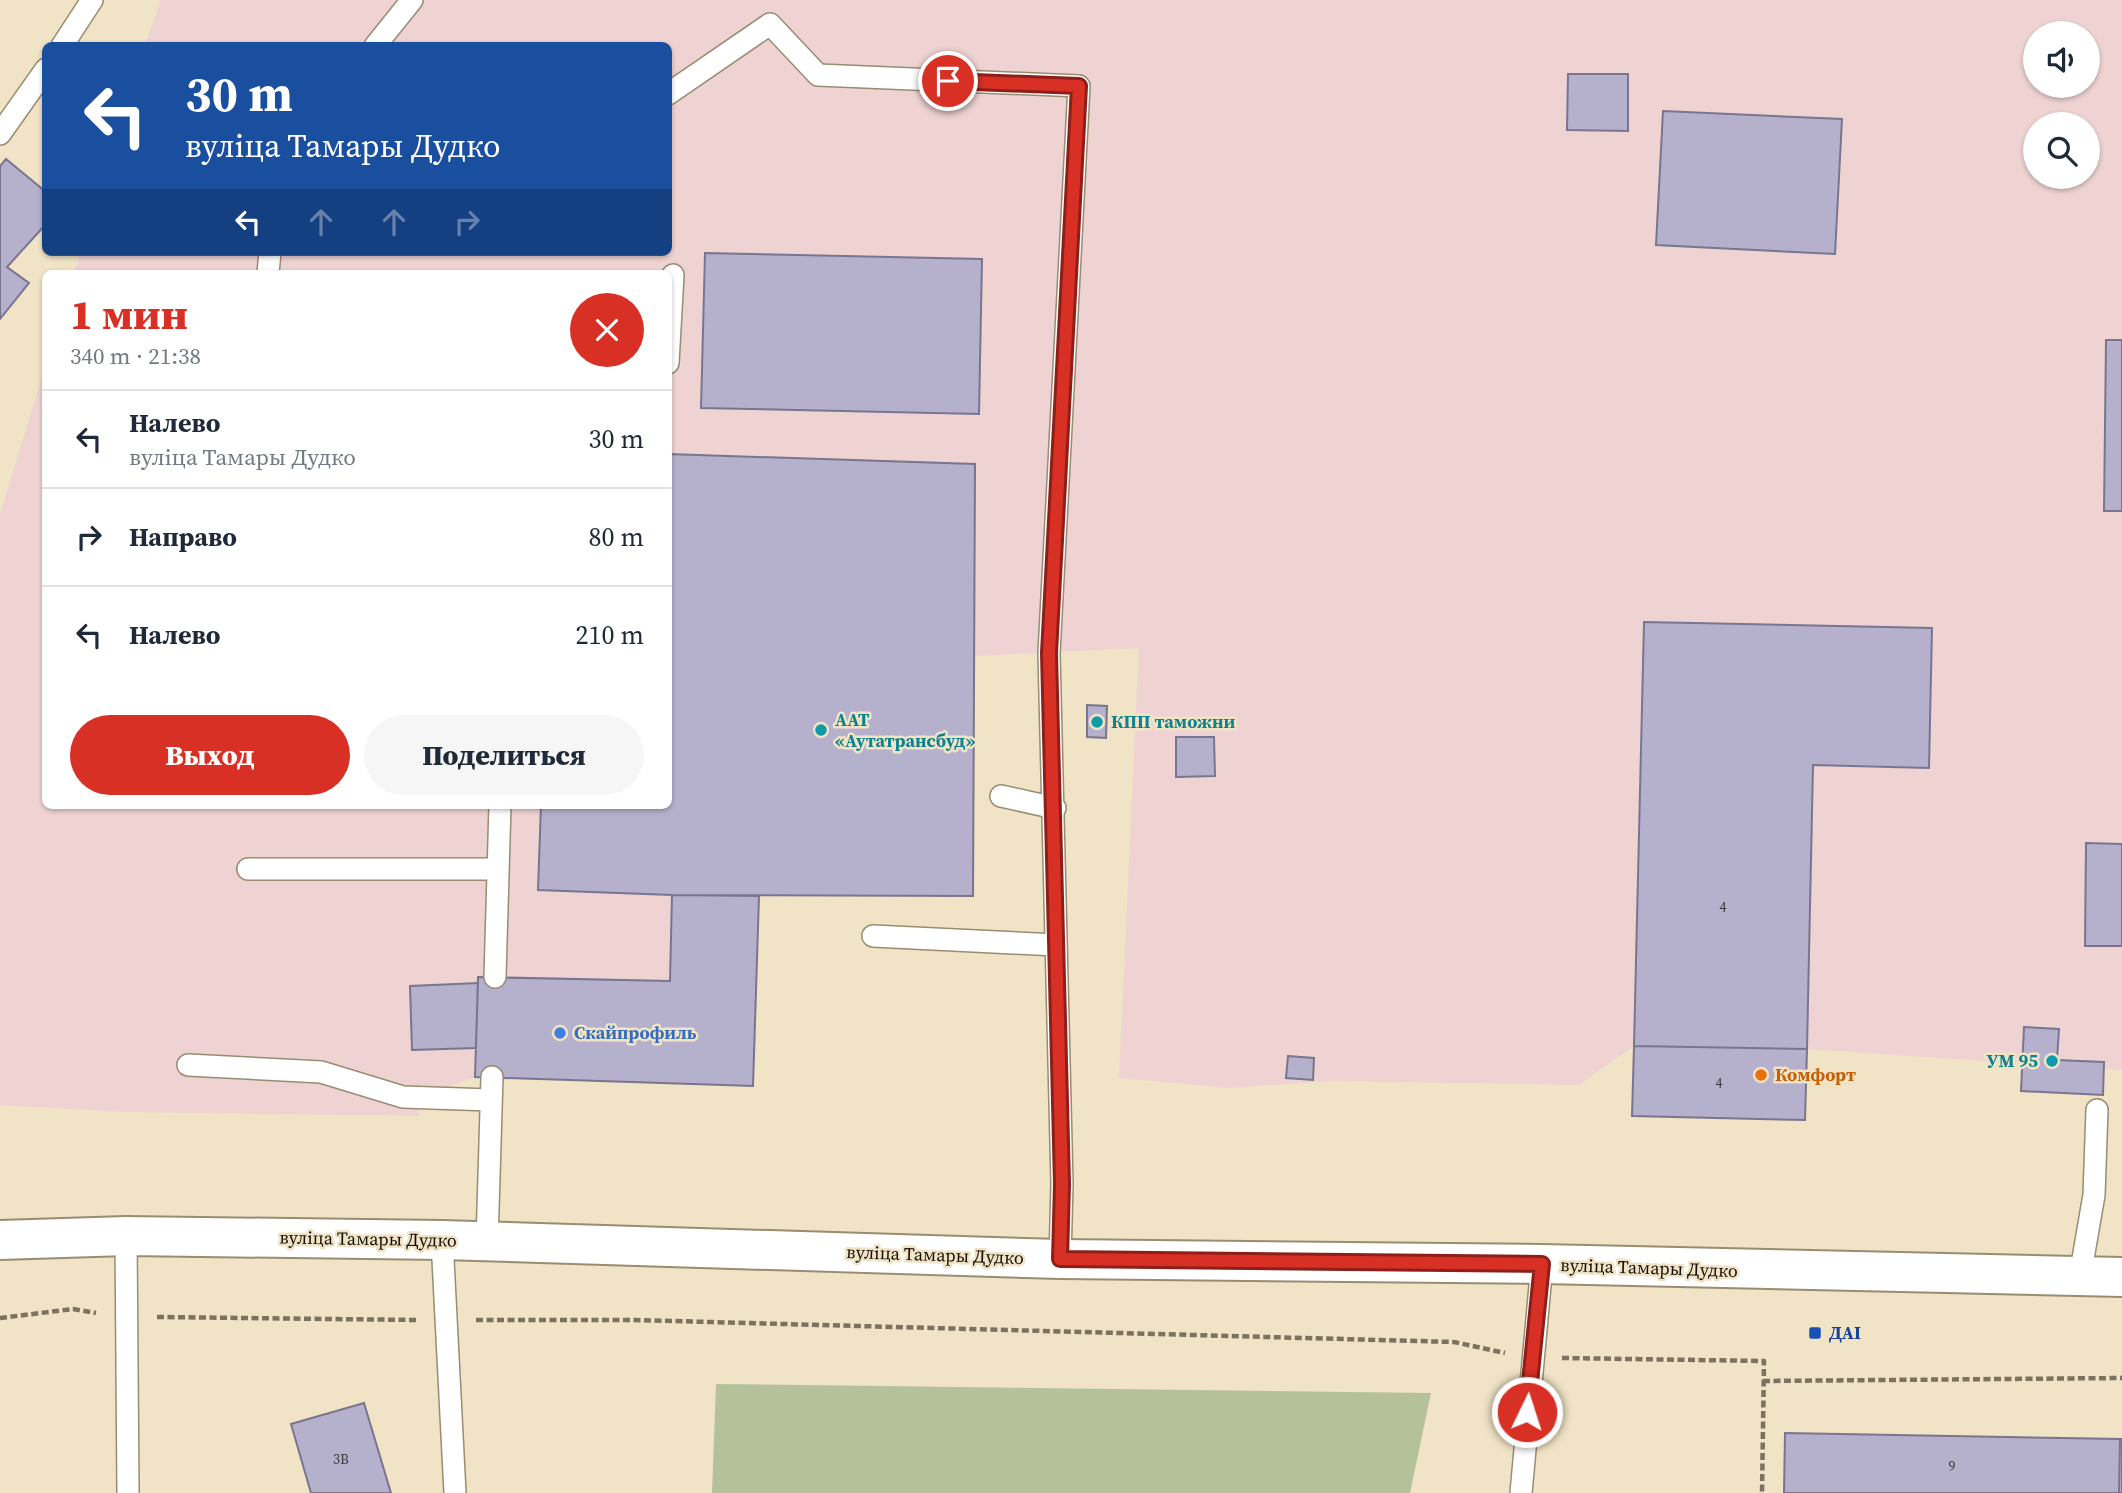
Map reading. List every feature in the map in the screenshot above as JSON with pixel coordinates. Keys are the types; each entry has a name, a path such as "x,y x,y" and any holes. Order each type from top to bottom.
{"street":[{"name":"вуліца Тамары Дудко","path":"0,1240 125,1236 442,1240 1060,1259 1542,1264 1826,1273 2122,1277"}],"lane":[{"path":"65,42 92,0"},
{"path":"378,42 412,0"},
{"path":"672,91 770,24 818,75 1079,86 1049,653 1055,808 1062,1184 1060,1259"},
{"path":"0,134 42,75"},
{"path":"672,293 673,275"},
{"path":"1001,796 1055,808"},
{"path":"495,977 500,809"},
{"path":"248,869 498,869"},
{"path":"873,936 1056,945"},
{"path":"188,1066 321,1072 403,1097 491,1100"},
{"path":"487,1242 492,1077"},
{"path":"2080,1276 2094,1195 2097,1110"},
{"path":"125,1236 128,1493"},
{"path":"442,1240 444,1320 455,1493"},
{"path":"1521,1493 1531,1358 1542,1264"}],"path":[{"path":"0,1318 73,1309 126,1317 635,1320 1454,1342 1531,1358 1764,1361 1762,1493"},
{"path":"1763,1381 2122,1378"}],"shaded area":[{"path":"161,0 2122,0 2122,1070 1807,1049 1634,1046 1579,1085 1333,1081 1229,1088 1119,1078 1139,648 974,656 973,896 759,896 735,1085 475,1077 419,1097 419,1116 127,1112 0,1105 0,514 42,377 42,809 672,809 672,270 75,270 80,256 672,256 672,42 146,42"}],"green space":[{"path":"716,1384 1431,1393 1410,1493 712,1493"}],"building":[{"path":"1568,74 1628,74 1628,131 1567,130"},
{"path":"1663,111 1842,119 1835,254 1656,245"},
{"path":"6,159 42,189 42,228 7,267 29,283 0,319 0,166"},
{"path":"705,253 982,259 979,414 701,408"},
{"path":"2106,340 2122,340 2122,511 2104,511"},
{"name":"ААТ «Аутатрансбуд»","path":"672,454 975,464 973,896 672,895 538,890 541,809 672,809"},
{"path":"1644,622 1932,628 1929,768 1813,765 1807,1049 1634,1046"},
{"name":"КПП таможни","path":"1087,705 1107,706 1106,738 1087,737"},
{"path":"1176,737 1214,737 1215,776 1176,777"},
{"path":"2086,843 2122,844 2122,946 2085,946"},
{"path":"672,895 759,896 753,1086 475,1077 478,977 670,981"},
{"path":"478,983 476,1048 412,1050 410,986"},
{"name":"УМ 95","path":"2024,1027 2059,1029 2057,1060 2104,1062 2103,1095 2021,1091"},
{"path":"1634,1046 1807,1049 1805,1120 1632,1116"},
{"path":"1288,1056 1314,1058 1313,1080 1286,1078"},
{"path":"364,1403 391,1493 311,1493 291,1424"},
{"path":"1785,1433 2120,1439 2119,1493 1784,1493"},
{"path":"2122,1439 2122,1493 2119,1493"}],"place":[{"name":"КПП таможни","path":"1097,722"},
{"name":"ААТ «Аутатрансбуд»","path":"821,730"},
{"name":"Скайпрофиль","path":"560,1033"},
{"name":"УМ 95","path":"2052,1061"},
{"name":"Комфорт","path":"1761,1075"},
{"name":"ДАІ","path":"1815,1333"}],"route":[{"path":"948,81 1079,86 1049,653 1055,808 1062,1184 1060,1259 1542,1264 1527,1412"}]}
